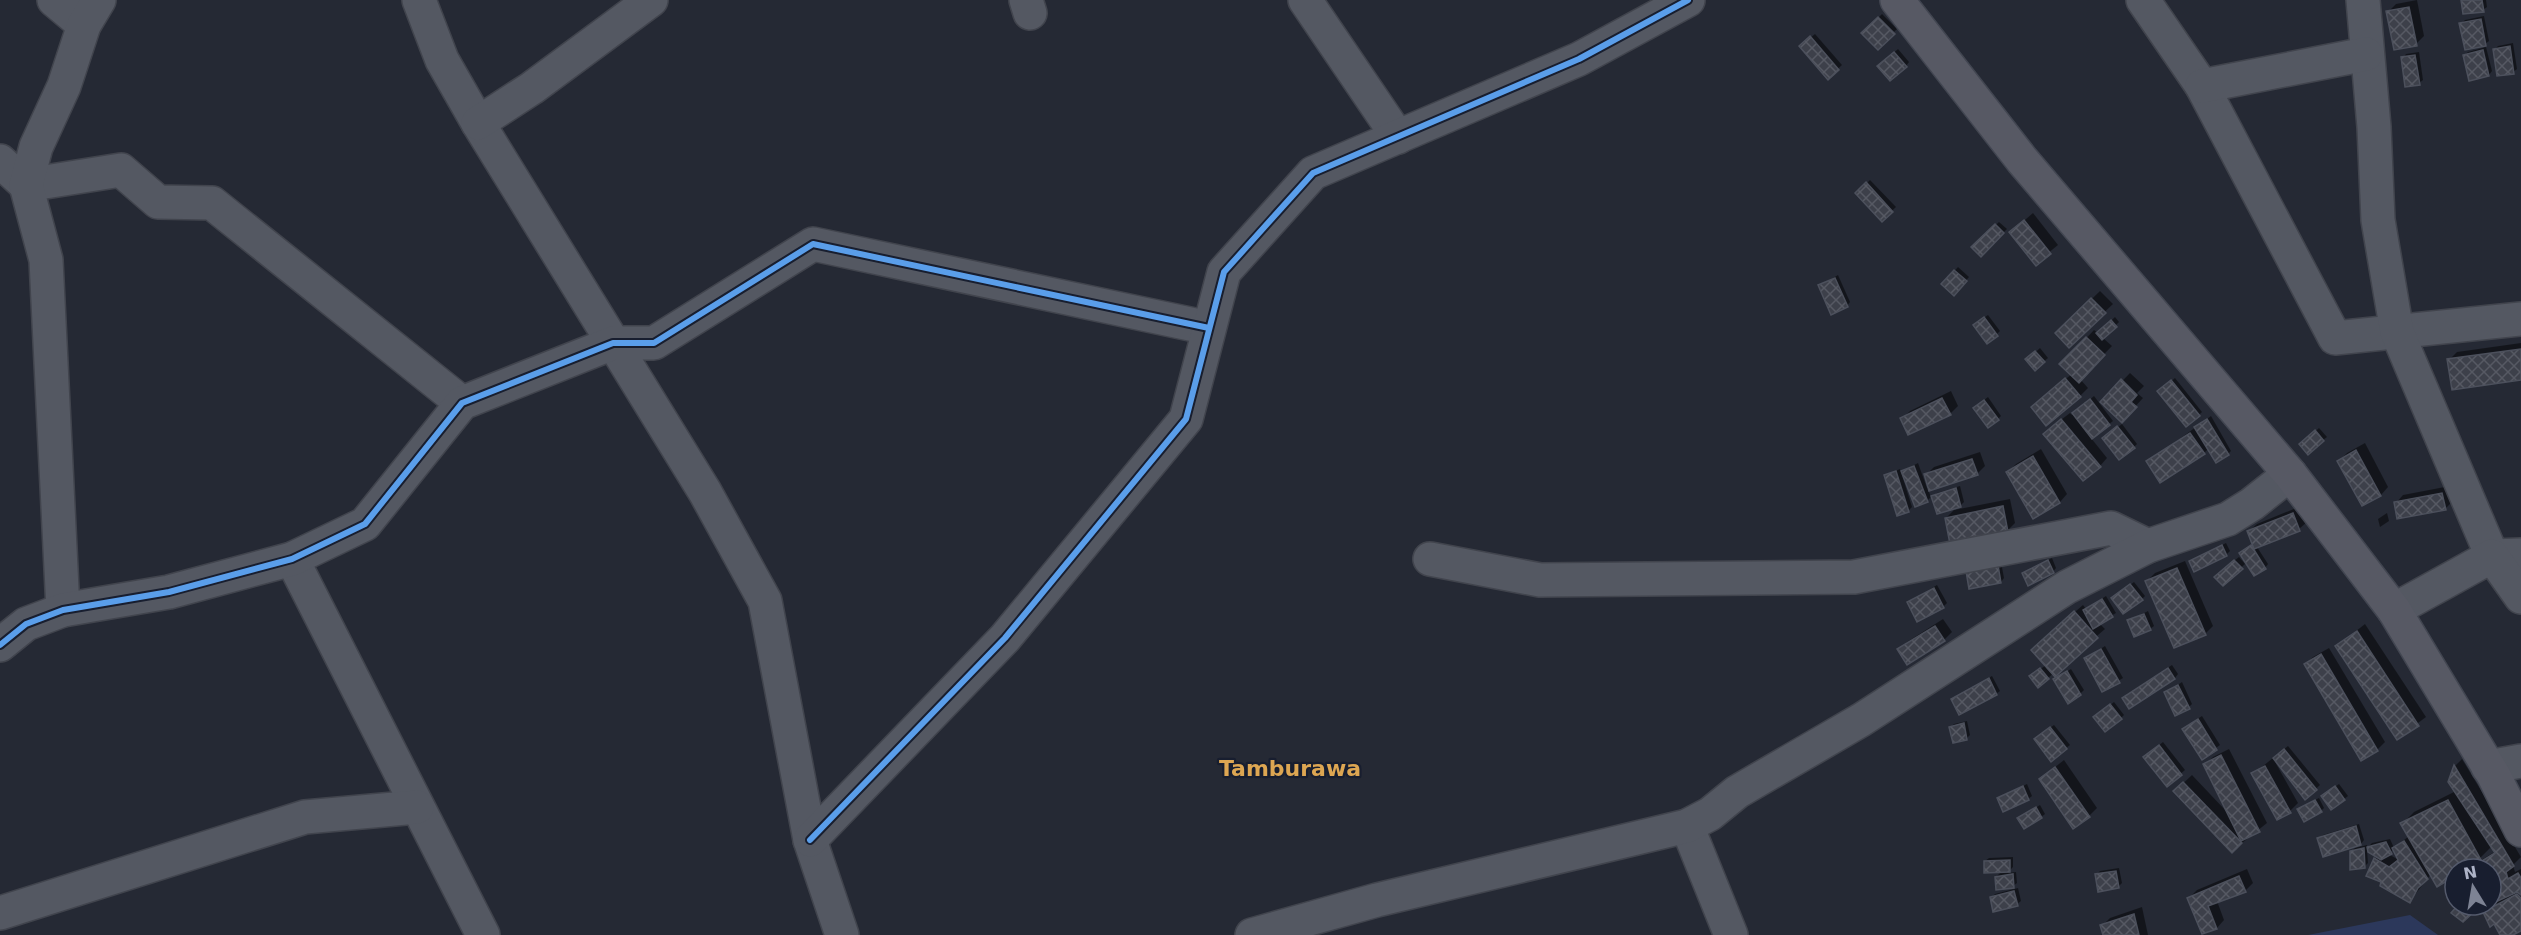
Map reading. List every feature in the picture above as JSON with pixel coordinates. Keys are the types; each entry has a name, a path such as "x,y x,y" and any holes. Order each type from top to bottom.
{"main road":[{"path":"1897,0 2022,160 2290,474 2394,610 2488,767 2521,830"}],"street":[{"path":"54,0 92,12 64,86 36,147 26,185 46,260 63,610"},
{"path":"419,0 442,60 478,123 705,492 765,601 810,840 842,935"},
{"path":"478,123 532,88 651,0"},
{"path":"1305,0 1398,137"},
{"path":"810,840 1005,638 1186,419 1224,272 1313,173 1579,59 1688,0"},
{"path":"2143,0 2202,86 2336,338 2521,319"},
{"path":"2363,0 2374,127 2378,220 2397,332 2507,556 2521,597"},
{"path":"2202,86 2366,54"},
{"path":"0,161 26,185"},
{"path":"26,185 121,170 158,202 212,203 462,403"},
{"path":"0,645 26,624 63,610 169,592 292,559 365,524 462,403 613,343 654,343 813,244 1209,328"},
{"path":"1252,935 1377,900 1687,826 1710,814 1737,792 1861,720 1928,674 2067,587 2148,546 2228,519 2252,504 2290,474"},
{"path":"1430,559 1540,579 1854,577 2111,528 2148,546"},
{"path":"2394,610 2507,556"},
{"path":"292,559 483,935"},
{"path":"2488,767 2521,761"},
{"path":"0,913 305,817 417,807"},
{"path":"1687,826 1731,935"}],"water":[{"path":"2410,915 2438,935 2308,935"}],"building":[{"path":"2461,0 2482,0 2484,12 2463,14"},
{"path":"2409,7 2417,46 2394,50 2386,11"},
{"path":"1878,17 1895,34 1878,50 1861,33"},
{"path":"2481,19 2486,46 2465,50 2459,23"},
{"path":"1810,36 1839,70 1828,80 1799,46"},
{"path":"2510,46 2514,74 2497,76 2493,49"},
{"path":"2483,50 2489,76 2469,81 2463,55"},
{"path":"1894,52 1907,67 1890,81 1877,66"},
{"path":"2415,55 2420,85 2405,87 2401,57"},
{"path":"1866,182 1893,212 1882,222 1855,193"},
{"path":"2024,220 2051,254 2036,266 2009,232"},
{"path":"1995,224 2004,233 1981,257 1971,247"},
{"path":"1954,270 1967,281 1954,296 1941,284"},
{"path":"1835,278 1848,307 1831,315 1818,285"},
{"path":"2091,298 2106,313 2069,348 2055,333"},
{"path":"1984,317 1998,336 1987,344 1973,325"},
{"path":"2111,320 2117,327 2102,340 2096,333"},
{"path":"2086,337 2105,355 2079,383 2059,364"},
{"path":"2521,349 2521,380 2452,390 2447,359"},
{"path":"2035,351 2045,362 2035,371 2025,359"},
{"path":"2065,378 2081,397 2046,426 2031,407"},
{"path":"2121,379 2137,395 2131,402 2137,407 2122,423 2100,402"},
{"path":"2171,380 2200,416 2186,427 2157,391"},
{"path":"1942,398 1951,415 1908,435 1900,418"},
{"path":"2090,399 2110,425 2092,439 2072,413"},
{"path":"1984,400 1999,420 1988,428 1973,408"},
{"path":"2061,419 2101,467 2083,481 2043,434"},
{"path":"2207,419 2229,455 2216,463 2194,427"},
{"path":"2117,426 2135,448 2119,460 2102,438"},
{"path":"2315,430 2324,441 2308,455 2299,444"},
{"path":"2190,433 2205,454 2160,483 2146,461"},
{"path":"2356,450 2381,496 2362,506 2337,461"},
{"path":"2033,456 2060,503 2033,519 2006,472"},
{"path":"1972,459 1978,475 1929,491 1924,474"},
{"path":"1914,466 1928,502 1915,507 1901,471"},
{"path":"1896,471 1909,512 1897,516 1884,475"},
{"path":"1956,488 1961,507 1937,514 1931,496"},
{"path":"2442,493 2446,510 2397,519 2394,502"},
{"path":"2003,506 2008,532 1950,544 1945,518"},
{"path":"2293,513 2300,531 2254,549 2247,531"},
{"path":"2222,545 2227,556 2194,572 2189,561"},
{"path":"2251,545 2266,569 2254,576 2239,553"},
{"path":"2048,560 2054,573 2028,586 2022,573"},
{"path":"2234,560 2243,569 2223,586 2214,577"},
{"path":"1998,565 2001,583 1969,589 1966,571"},
{"path":"2177,568 2206,635 2174,648 2145,581"},
{"path":"2130,584 2143,600 2123,614 2111,598"},
{"path":"1934,588 1944,608 1917,622 1907,602"},
{"path":"2102,599 2113,617 2093,629 2083,610"},
{"path":"2074,611 2098,638 2055,677 2031,650"},
{"path":"2144,614 2151,630 2134,637 2127,620"},
{"path":"1935,626 1945,641 1907,665 1897,649"},
{"path":"2357,631 2419,726 2397,740 2335,646"},
{"path":"2101,649 2120,683 2102,692 2084,658"},
{"path":"2321,654 2378,751 2361,761 2304,664"},
{"path":"2040,668 2049,679 2038,688 2029,676"},
{"path":"2168,668 2175,679 2129,709 2122,698"},
{"path":"2067,671 2081,695 2068,704 2053,679"},
{"path":"1989,678 1997,695 1959,715 1951,699"},
{"path":"2178,685 2190,709 2175,716 2164,692"},
{"path":"2110,704 2122,719 2105,732 2093,717"},
{"path":"2198,719 2217,750 2202,760 2182,729"},
{"path":"1964,723 1967,740 1953,743 1949,727"},
{"path":"2050,727 2067,749 2051,762 2034,739"},
{"path":"2159,745 2182,775 2167,787 2143,757"},
{"path":"2284,749 2317,790 2305,800 2273,758"},
{"path":"2221,755 2260,832 2241,841 2203,764"},
{"path":"2454,765 2514,866 2506,872 2508,879 2518,873 2521,878 2521,895 2517,892 2503,898 2503,857 2488,857 2495,853 2448,782"},
{"path":"2265,766 2291,813 2277,820 2251,773"},
{"path":"2055,767 2090,817 2073,829 2039,779"},
{"path":"2183,782 2242,843 2232,853 2173,791"},
{"path":"2023,786 2029,800 2003,812 1997,798"},
{"path":"2335,786 2345,800 2331,810 2321,796"},
{"path":"2315,800 2322,812 2304,822 2297,809"},
{"path":"2448,800 2479,857 2443,857 2443,883 2437,887 2400,823"},
{"path":"2036,807 2042,818 2024,829 2017,818"},
{"path":"2356,826 2361,845 2323,857 2317,838"},
{"path":"2404,841 2428,879 2418,888 2410,903 2380,886 2381,882 2366,876 2374,858 2389,867 2398,860 2392,848"},
{"path":"2386,842 2392,854 2381,860 2368,852 2367,847"},
{"path":"2364,848 2365,868 2350,870 2350,851"},
{"path":"2010,860 2010,872 1984,873 1984,861"},
{"path":"2116,871 2119,888 2098,892 2095,874"},
{"path":"2013,874 2014,888 1996,890 1995,877"},
{"path":"2239,876 2246,892 2208,906 2217,929 2202,934 2187,898"},
{"path":"2014,891 2018,906 1993,912 1990,897"},
{"path":"2517,894 2521,898 2521,931 2513,935 2500,935 2494,924 2490,927 2485,917 2503,917 2503,901"},
{"path":"2134,914 2139,935 2103,935 2100,925"},
{"path":"2456,917 2468,917 2463,922"}],"cycle path":[{"path":"810,840 1005,638 1186,419 1224,272 1313,173 1579,59 1688,0"},
{"path":"0,645 26,624 63,610 169,592 292,559 365,524 462,403 613,343 654,343 813,244 1209,328"}],"district":[{"name":"Tamburawa","path":"1290,768"}]}
